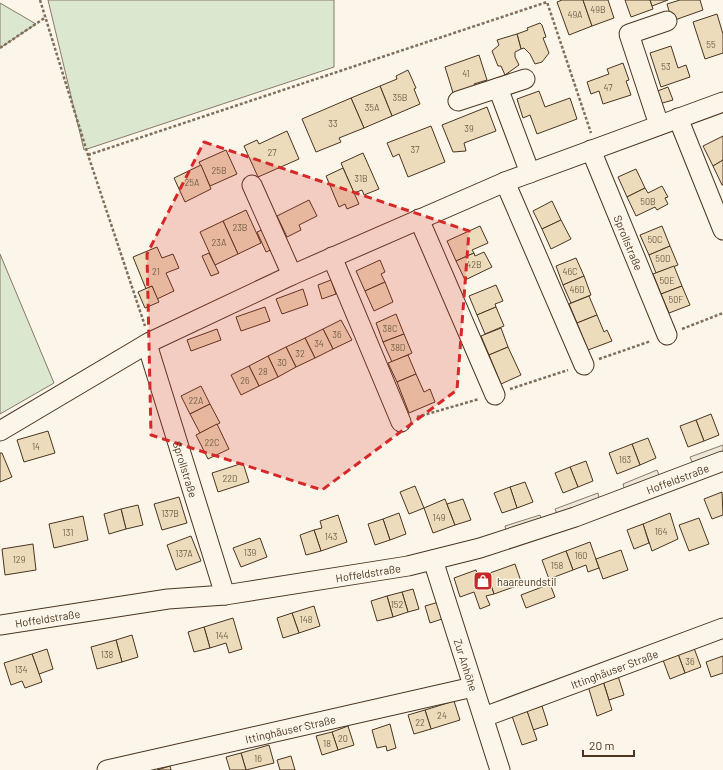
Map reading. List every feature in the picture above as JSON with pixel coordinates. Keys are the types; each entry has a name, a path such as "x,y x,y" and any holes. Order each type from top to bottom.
{"street":[{"path":"659,125 629,34 667,21"},
{"path":"458,101 525,79"},
{"path":"498,88 530,173"},
{"path":"0,430 149,343 292,275 506,182 723,102"},
{"path":"678,118 723,230"},
{"name":"Sprollstraße","path":"591,150 667,335"},
{"path":"506,182 584,364"},
{"path":"252,185 292,275"},
{"path":"419,219 495,395"},
{"path":"332,257 401,422"},
{"name":"Sprollstraße","path":"149,343 225,595"},
{"name":"Hoffeldstraße","path":"0,625 168,599 225,595 408,566 480,548 575,518 723,461"},
{"name":"Zur Anhöhe","path":"433,560 500,770"},
{"name":"Ittinghäuser Straße","path":"484,717 723,628"},
{"name":"Ittinghäuser Straße","path":"107,770 474,687"}],"path":[{"path":"40,0 149,343"},
{"path":"88,155 547,2 592,130"},
{"path":"0,48 46,17"},
{"path":"667,335 723,313"},
{"path":"401,422 495,395"}],"highlighted area":[{"path":"204,142 469,231 457,390 322,490 151,435 147,254"}],"green space":[{"path":"48,0 334,0 334,67 84,150"},
{"path":"0,3 36,24 0,48"},
{"path":"0,254 54,383 0,414"}],"shaded area":[{"path":"723,445 723,451 692,462 690,457"},
{"path":"657,470 659,475 624,488 623,484"},
{"path":"598,493 599,498 557,514 555,509"},
{"path":"540,515 542,520 506,531 505,526"}],"building":[{"path":"562,0 583,0 592,26 569,35 557,2"},
{"path":"583,0 608,0 614,18 592,26"},
{"path":"625,0 650,0 653,9 631,17"},
{"path":"650,0 668,0 652,6"},
{"path":"680,0 700,0 703,10 672,21 667,4"},
{"path":"717,14 723,34 723,53 705,59 693,22"},
{"path":"540,23 546,37 543,38 549,53 542,62 535,64 530,54 524,48 521,49 517,34"},
{"path":"517,34 521,49 515,52 515,57 519,65 505,75 501,66 498,66 492,51 499,45 497,40"},
{"path":"671,46 678,68 686,65 690,77 661,87 650,53"},
{"path":"479,55 487,80 474,84 476,88 454,96 445,67"},
{"path":"623,63 629,80 626,81 631,95 603,104 599,91 591,94 587,82 609,74 607,69"},
{"path":"408,70 416,88 414,89 420,104 392,116 380,86 397,79 396,76"},
{"path":"380,86 392,116 364,128 351,98"},
{"path":"668,87 673,100 659,104 655,92"},
{"path":"539,91 545,107 570,98 577,119 537,134 530,115 523,118 517,99"},
{"path":"351,98 364,128 339,138 341,142 316,152 302,119"},
{"path":"487,107 496,131 464,143 466,151 453,152 442,125"},
{"path":"431,126 445,162 408,177 399,154 393,157 387,143"},
{"path":"287,131 299,159 258,177 244,146 257,140 259,144"},
{"path":"723,136 723,160 713,166 703,146"},
{"path":"226,150 237,174 210,186 199,162"},
{"path":"363,153 379,189 364,195 362,190 354,193 341,163"},
{"path":"723,160 723,185 722,185 713,166"},
{"path":"201,165 211,189 185,202 174,178"},
{"path":"343,168 359,204 347,209 345,204 339,207 326,176"},
{"path":"636,169 645,188 627,197 618,177"},
{"path":"662,186 668,197 665,198 668,204 657,210 655,207 636,216 627,197 645,188 648,193"},
{"path":"309,200 317,216 299,225 301,230 287,237 277,216"},
{"path":"552,201 561,220 542,229 533,211"},
{"path":"246,210 261,243 238,254 223,221"},
{"path":"561,220 571,239 551,249 542,229"},
{"path":"223,221 238,254 215,265 200,232"},
{"path":"480,226 488,243 472,250 474,253 456,261 447,241"},
{"path":"662,226 670,246 649,255 640,235"},
{"path":"264,229 273,249 266,252 257,232"},
{"path":"670,246 678,265 656,273 649,255"},
{"path":"157,247 162,258 173,254 179,268 166,273 174,291 157,299 152,286 146,289 133,257"},
{"path":"484,252 492,267 465,280 456,261 474,253 475,256"},
{"path":"209,253 219,273 211,276 202,256"},
{"path":"576,258 584,276 563,285 556,266"},
{"path":"380,260 385,272 381,274 385,282 365,291 356,271"},
{"path":"674,266 682,286 661,294 653,274"},
{"path":"584,276 591,295 571,303 563,285"},
{"path":"331,280 336,294 322,299 318,285"},
{"path":"385,282 393,302 374,311 365,291"},
{"path":"496,285 503,301 495,304 496,307 477,315 469,296"},
{"path":"152,286 159,302 145,308 138,292"},
{"path":"682,286 690,305 669,313 661,294"},
{"path":"303,289 308,305 282,314 276,299"},
{"path":"589,296 597,315 577,323 569,304"},
{"path":"265,307 270,321 241,331 236,317"},
{"path":"496,307 504,326 485,334 477,315"},
{"path":"396,314 404,334 383,342 376,323"},
{"path":"597,315 604,332 607,330 612,341 588,350 577,323"},
{"path":"341,320 352,340 333,349 323,329"},
{"path":"501,328 508,347 489,355 481,336"},
{"path":"217,329 221,340 191,351 187,340"},
{"path":"323,329 333,349 315,358 305,338"},
{"path":"404,334 412,353 392,362 383,342"},
{"path":"305,338 315,358 296,367 286,347"},
{"path":"286,347 296,367 278,377 268,356"},
{"path":"508,347 521,375 501,384 489,355"},
{"path":"408,355 416,374 397,382 388,363"},
{"path":"268,356 278,377 259,386 249,366"},
{"path":"249,366 259,386 241,395 231,375"},
{"path":"416,374 424,392 430,389 435,402 409,413 397,382"},
{"path":"201,386 210,404 190,414 181,396"},
{"path":"210,404 220,423 200,433 190,414"},
{"path":"711,414 719,435 704,441 696,420"},
{"path":"696,420 704,441 688,447 680,426"},
{"path":"217,424 229,449 208,459 196,435"},
{"path":"48,431 55,453 24,462 17,440"},
{"path":"648,438 656,458 640,465 632,444"},
{"path":"632,444 640,465 617,474 609,453"},
{"path":"0,453 2,453 12,477 0,482"},
{"path":"586,461 593,481 578,487 570,467"},
{"path":"243,463 249,482 218,492 212,473"},
{"path":"570,467 578,487 563,493 555,473"},
{"path":"525,482 533,502 517,508 510,487"},
{"path":"415,486 424,508 409,514 400,492"},
{"path":"510,487 517,508 502,513 494,493"},
{"path":"722,492 723,515 712,519 704,499"},
{"path":"179,497 187,523 162,530 154,504"},
{"path":"445,499 455,525 433,533 424,508"},
{"path":"463,499 471,520 455,525 447,504"},
{"path":"138,505 143,525 126,529 121,509"},
{"path":"121,509 126,529 109,534 104,514"},
{"path":"399,513 406,534 390,540 383,519"},
{"path":"670,513 678,539 652,551 643,524"},
{"path":"338,515 347,542 321,551 314,530 322,528 320,521"},
{"path":"83,516 88,540 54,548 49,524"},
{"path":"699,518 709,544 689,551 679,525"},
{"path":"383,519 390,540 375,545 368,524"},
{"path":"643,524 649,543 634,549 627,530"},
{"path":"314,530 321,551 306,555 300,535"},
{"path":"191,536 201,561 176,570 167,545"},
{"path":"260,538 267,557 241,567 233,548"},
{"path":"590,542 599,568 588,572 586,565 573,570 566,551"},
{"path":"33,544 36,570 5,575 2,549"},
{"path":"621,550 628,570 603,579 596,559"},
{"path":"566,551 573,570 549,579 542,560"},
{"path":"515,564 522,584 494,594 487,574"},
{"path":"476,570 478,577 487,574 494,594 486,596 490,605 480,609 474,592 460,597 454,578"},
{"path":"550,584 555,597 526,608 521,595"},
{"path":"413,589 419,609 408,612 402,592"},
{"path":"402,592 408,612 393,617 387,596"},
{"path":"387,596 393,617 377,621 371,601"},
{"path":"439,602 445,618 430,623 425,606"},
{"path":"314,606 320,626 299,633 292,613"},
{"path":"292,613 299,633 283,638 277,618"},
{"path":"233,618 242,649 229,653 226,643 210,648 204,627"},
{"path":"204,627 210,648 194,652 188,632"},
{"path":"132,635 138,657 122,662 116,640"},
{"path":"116,640 122,662 97,669 91,647"},
{"path":"694,648 701,667 685,673 678,654"},
{"path":"47,649 53,669 39,674 32,654"},
{"path":"32,654 42,682 25,688 22,681 11,685 4,663"},
{"path":"678,654 685,673 670,679 663,660"},
{"path":"723,656 723,673 711,677 706,662"},
{"path":"618,676 624,695 609,700 603,681"},
{"path":"603,681 612,710 597,716 588,686"},
{"path":"454,701 460,720 431,729 425,710"},
{"path":"542,706 548,725 533,730 527,711"},
{"path":"425,710 431,729 414,734 408,715"},
{"path":"527,711 537,740 522,745 512,716"},
{"path":"390,724 396,748 387,751 386,746 377,748 372,730"},
{"path":"348,726 354,745 338,750 332,732"},
{"path":"332,732 338,750 322,755 316,736"},
{"path":"269,745 274,763 246,770 241,753"},
{"path":"241,753 246,770 230,770 226,757"},
{"path":"291,756 295,770 280,770 277,760"},
{"path":"170,766 171,770 157,770"}],"place":[{"name":"haareundstil","path":"483,581"}]}
